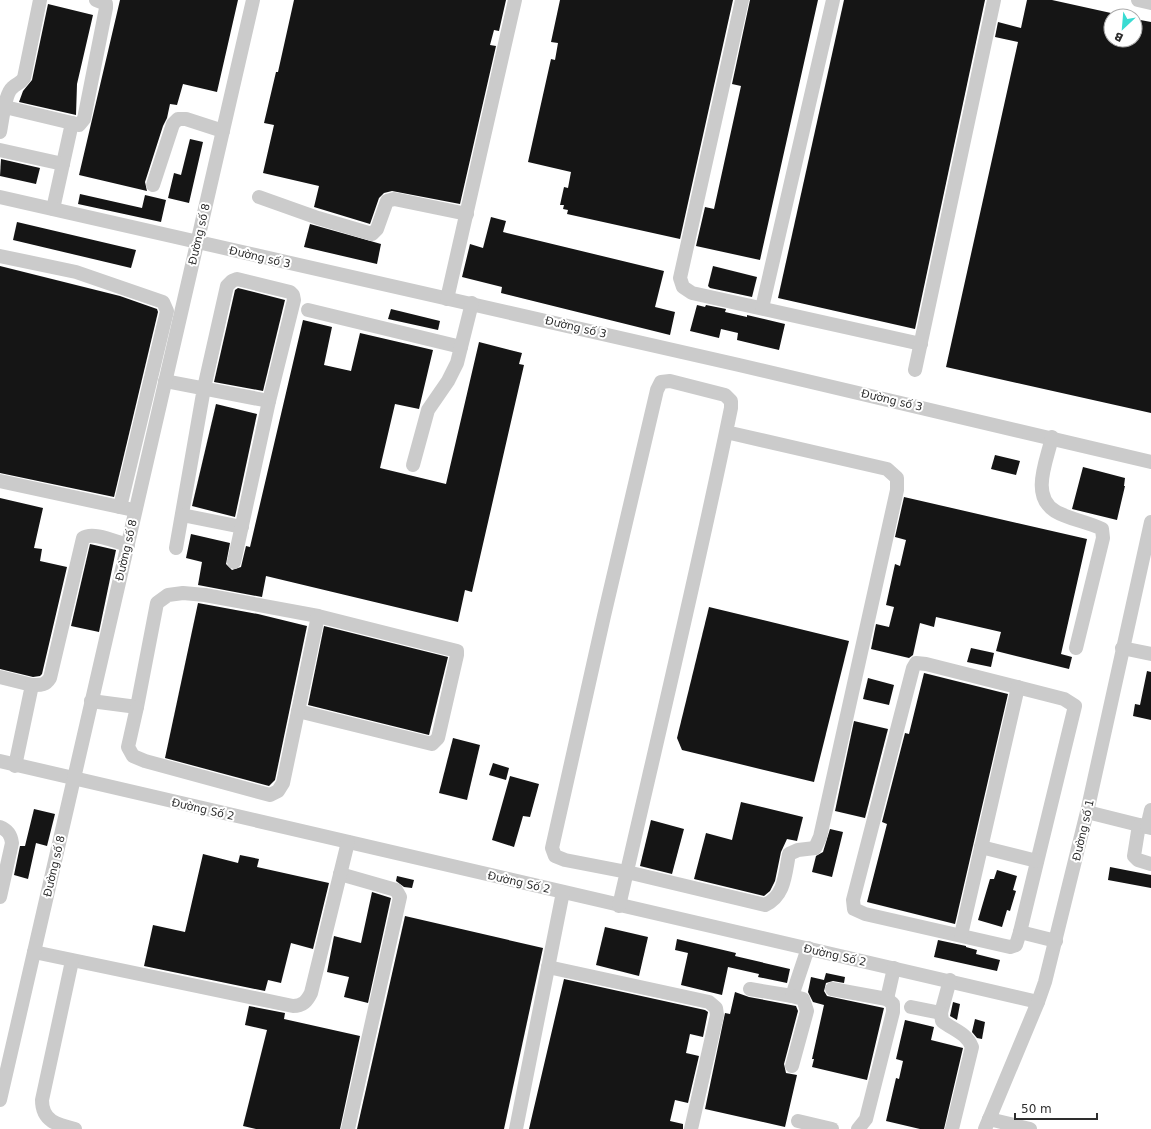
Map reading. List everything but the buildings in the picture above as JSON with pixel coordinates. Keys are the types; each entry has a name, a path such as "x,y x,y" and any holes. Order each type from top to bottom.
{"street":[{"path":"0,132 8,94 12,87 19,85 24,78 40,0"},
{"path":"5,107 79,125 84,119 106,8 106,4 96,0"},
{"name":"Đường số 8","path":"0,1100 5,1058 34,952 253,0"},
{"path":"447,299 515,0"},
{"path":"742,0 680,278 683,288 692,292 921,344"},
{"path":"762,308 833,0"},
{"path":"915,370 994,0"},
{"path":"1138,0 1151,3"},
{"path":"153,185 173,124 178,120 186,119 223,131"},
{"path":"52,209 72,123"},
{"path":"0,150 63,164"},
{"path":"259,196 318,218 372,234 377,229 387,201 394,199 467,214"},
{"name":"Đường số 3","path":"0,197 447,299 472,303 1052,437 1151,462"},
{"path":"0,256 76,272 163,302 166,305 167,311 120,507"},
{"path":"176,548 204,388 226,286 237,279 247,281 290,292 293,295 294,300 269,401 234,562"},
{"path":"413,465 428,410 448,381 457,363 472,303"},
{"path":"308,310 461,347"},
{"path":"165,381 269,401"},
{"path":"619,906 627,872 649,782 731,408 731,401 725,395 670,381 662,382 657,390 607,601 552,848 555,856 565,860 627,872 765,905 773,901 781,892 789,854 798,850 815,848 820,837 897,490 897,478 887,469 726,432"},
{"path":"1052,437 1040,486 1045,501 1056,512 1102,529 1103,538 1076,648"},
{"path":"0,481 135,510"},
{"path":"182,515 242,527"},
{"name":"Đường số 1","path":"987,1124 1038,1002 1056,941 1087,812 1151,522"},
{"path":"0,677 32,685 43,685 47,683 50,678 82,538 87,535 94,536 128,545"},
{"path":"298,711 432,744 438,738 457,655 454,649 318,616 205,595 183,593 168,595 157,603 128,747 133,756 145,761 270,795 278,791 283,784 298,711 318,616"},
{"path":"1122,648 1151,654"},
{"path":"916,663 926,664 1064,698 1075,706 1037,860 1016,945 1010,947 865,914 854,909 853,900 913,668 916,663"},
{"path":"4,765 32,685"},
{"path":"961,935 1018,687"},
{"path":"91,701 137,707"},
{"name":"Đường Số 2","path":"4,765 348,842 619,906 950,980 1038,1002"},
{"path":"1151,810 1134,856 1138,860 1151,864"},
{"path":"1087,812 1146,826"},
{"path":"0,828 5,829 11,836 12,843 0,897"},
{"path":"34,952 286,1005 301,1006 311,993 348,842"},
{"path":"981,847 1037,860"},
{"path":"340,874 396,890 400,897 348,1129"},
{"path":"516,1129 563,892"},
{"path":"1020,932 1056,941"},
{"path":"792,996 808,948"},
{"path":"72,960 42,1100 42,1110 48,1119 61,1126 75,1129"},
{"path":"548,967 710,1002 716,1008 717,1015 691,1129"},
{"path":"887,999 894,968"},
{"path":"950,980 941,1013 942,1021 962,1032 969,1040 972,1047 952,1129"},
{"path":"750,989 792,996 803,1000 807,1011 792,1066"},
{"path":"832,989 887,999 893,1004 893,1012 866,1119 858,1129"},
{"path":"911,1007 941,1013"},
{"path":"798,1121 832,1129"},
{"path":"987,1124 1030,1129"}]}
